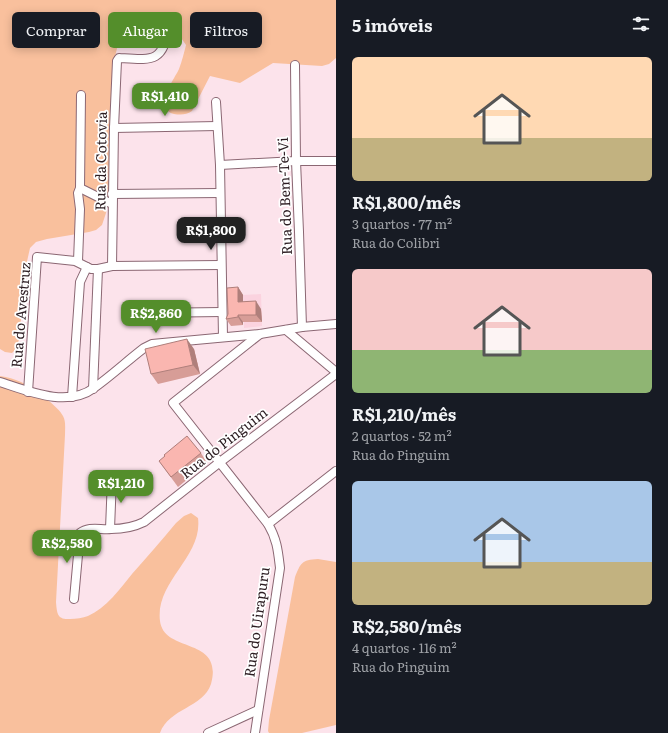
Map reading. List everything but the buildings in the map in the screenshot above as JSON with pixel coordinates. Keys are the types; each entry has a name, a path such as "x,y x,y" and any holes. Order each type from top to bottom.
{"street":[{"name":"Rua da Cotovia","path":"112,266 112,194 117,61 119,58 151,58 159,54 164,48"},
{"name":"Rua do Bem-Te-Vi","path":"295,65 296,161 302,327"},
{"path":"78,261 80,209 78,193 80,188 81,95"},
{"path":"216,102 220,165 223,337"},
{"path":"114,128 217,126"},
{"path":"220,165 296,161 336,161"},
{"path":"80,188 112,204"},
{"path":"112,194 220,193"},
{"name":"Rua do Avestruz","path":"28,392 37,257 78,261 87,267 98,269 112,266 221,265"},
{"path":"72,397 80,282 87,267"},
{"path":"93,389 98,269"},
{"path":"142,313 222,312"},
{"path":"0,382 28,392 54,397 72,397 93,389 144,348 152,344 260,334 302,327 336,324"},
{"path":"286,330 336,373"},
{"name":"Rua do Uirapuru","path":"255,733 280,568 278,548 274,535 268,524 173,403 260,334"},
{"name":"Rua do Pinguim","path":"74,598 80,533 84,529 135,527 144,522 336,373"},
{"path":"268,524 336,471"},
{"path":"110,529 112,478"},
{"path":"208,733 258,710"}],"shaded area":[{"path":"0,0 336,0 336,58 329,64 322,66 273,63 240,83 210,76 192,111 181,115 168,111 165,106 165,100 169,86 179,69 186,45 182,39 182,12 108,12 108,48 117,48 114,61 111,184 106,213 102,225 96,230 36,242 30,248 26,266 19,340 16,349 12,353 5,352 0,349"},
{"path":"261,294 262,326 244,328 243,295"},
{"path":"0,376 26,384 56,407 65,420 56,602 57,612 60,617 75,619 95,613 118,592 176,523 184,516 191,513 198,518 198,532 193,545 171,581 160,607 160,621 164,631 171,638 202,652 209,659 213,669 211,684 207,692 201,698 171,718 164,725 160,733 0,733"},
{"path":"318,559 336,562 336,725 302,733 269,733 269,720 295,577 302,563 308,560"}]}
